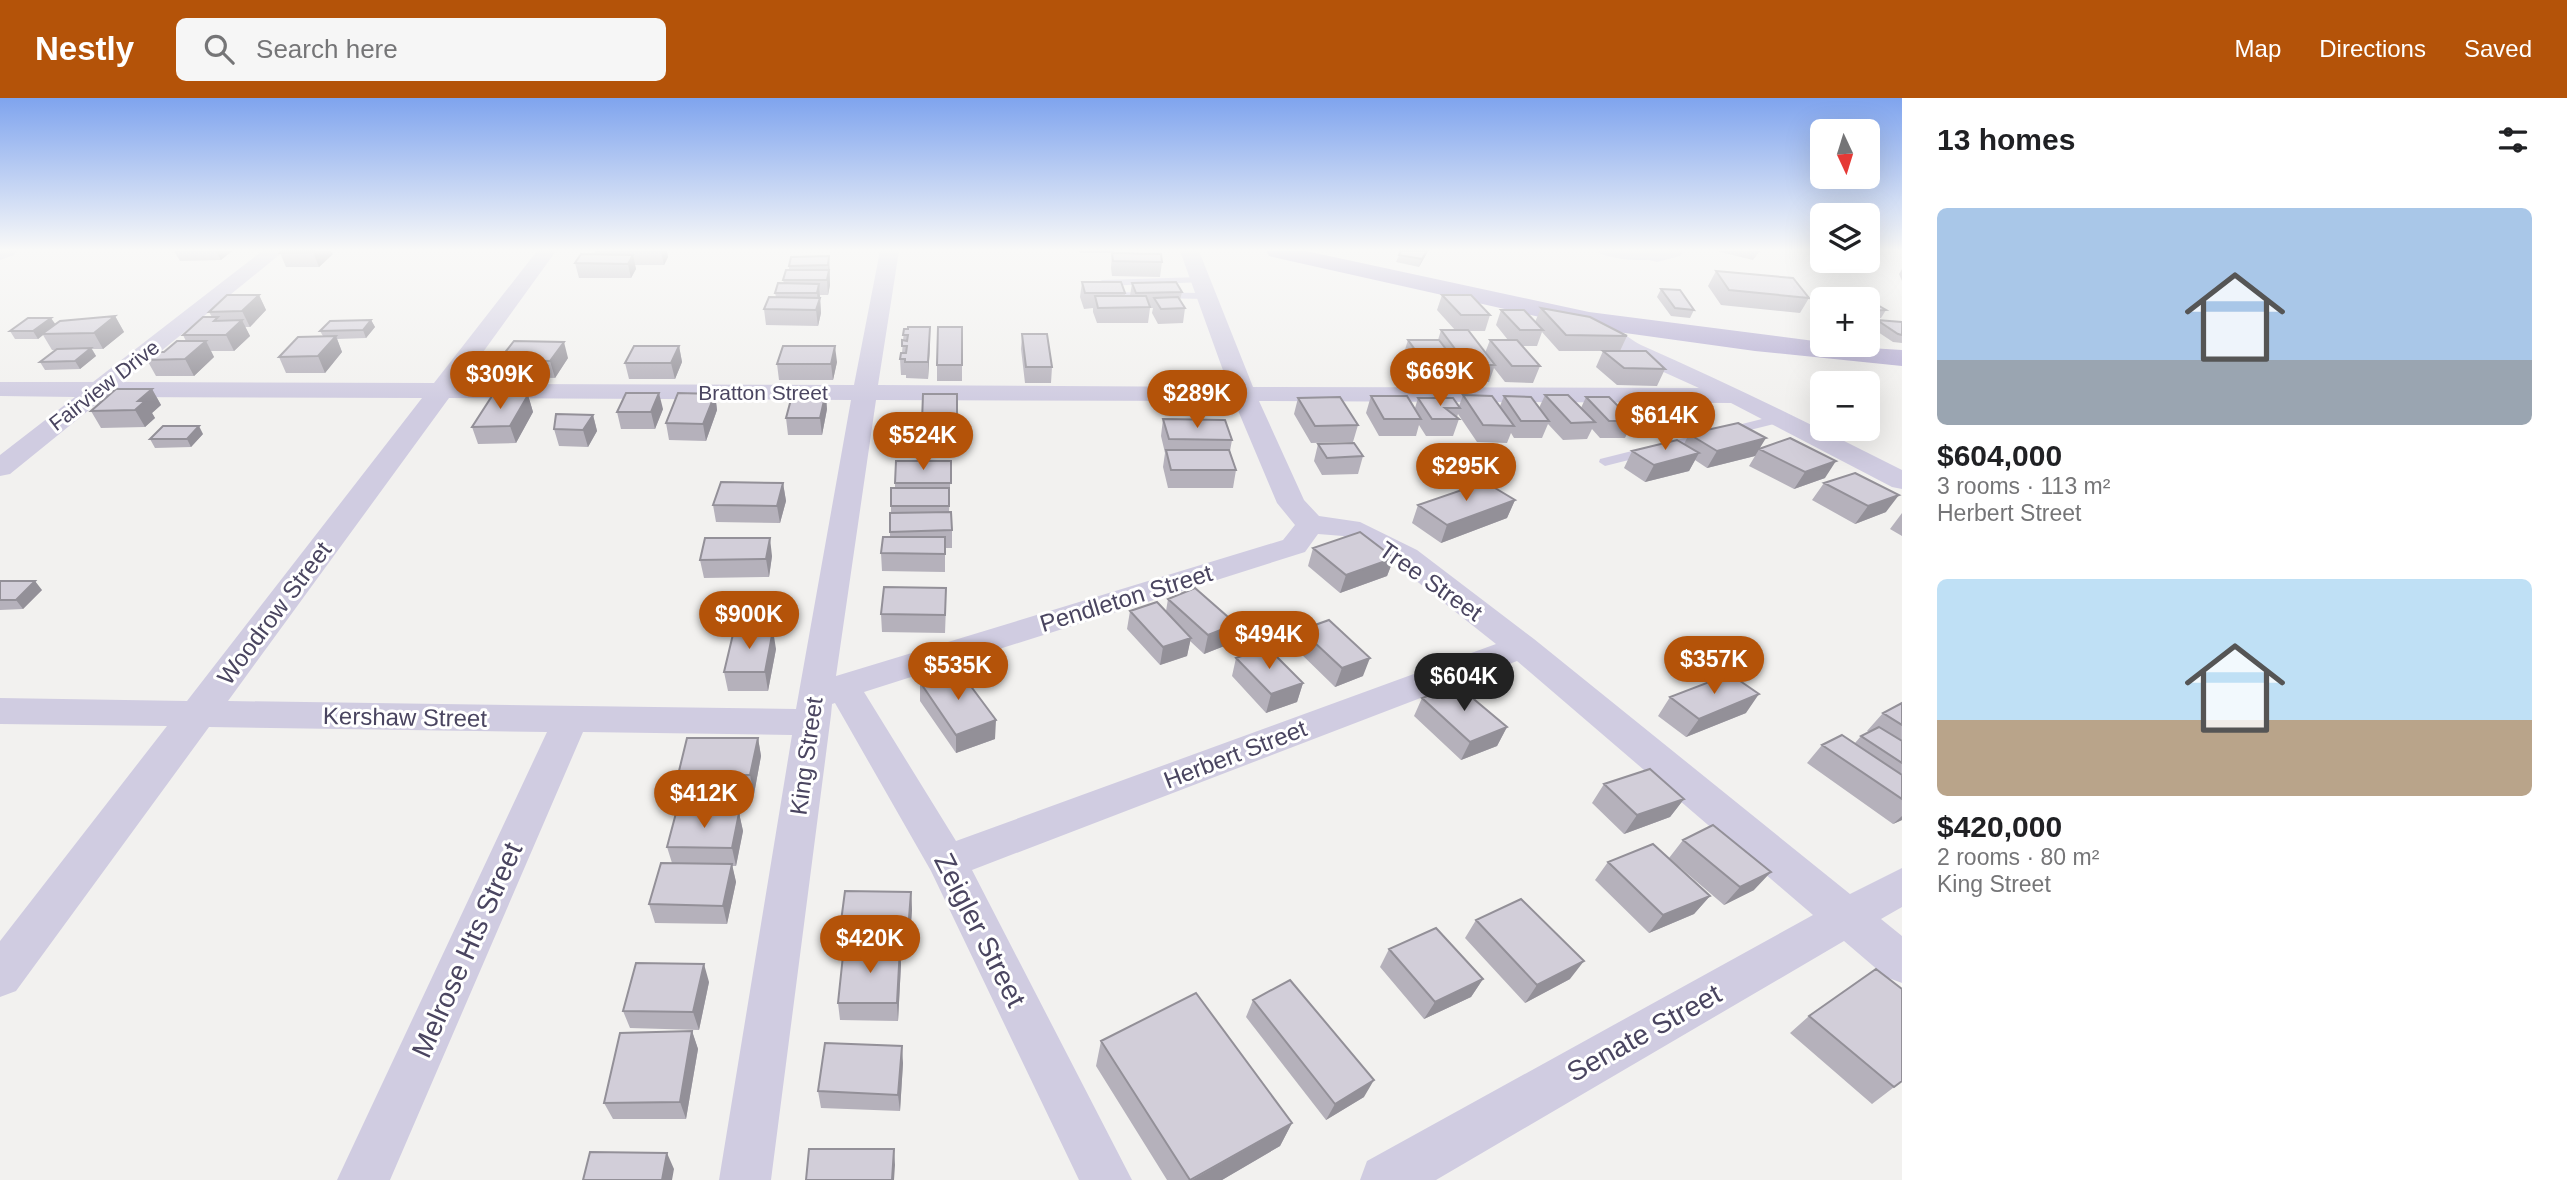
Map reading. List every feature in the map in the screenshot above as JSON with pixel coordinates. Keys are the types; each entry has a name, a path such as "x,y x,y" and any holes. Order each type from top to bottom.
{"main road":[{"path":"1505,301 1589,320 1755,343 1902,358"}],"street":[{"name":"Fairview Drive","path":"0,468 210,301"},
{"name":"Woodrow Street","path":"0,976 509,301"},
{"name":"King Street","path":"745,1180 822,703 864,392 881,301"},
{"path":"1209,301 1244,395 1290,503 1310,524"},
{"path":"1589,320 1625,346 1737,396 1902,481"},
{"name":"Bratton Street","path":"0,389 1737,396"},
{"name":"Pendleton Street","path":"822,703 1294,546 1310,524"},
{"name":"Tree Street","path":"1310,524 1350,528 1406,557 1522,647 1902,963"},
{"name":"Herbert Street","path":"947,862 1522,647"},
{"name":"Kershaw Street","path":"0,712 199,712 570,721 822,703"},
{"name":"Zeigler Street","path":"822,703 947,862 1106,1180"},
{"name":"Melrose Hts Street","path":"363,1180 570,721"},
{"name":"Senate Street","path":"1386,1180 1902,886"}],"lane":[{"path":"1605,462 1778,419"}],"building":[{"path":"220,301 252,301 242,311 209,312"},
{"path":"767,301 819,301 816,310 764,309"},
{"path":"1096,301 1148,301 1150,307 1098,308"},
{"path":"1156,301 1181,301 1185,308 1161,309"},
{"path":"1448,301 1477,301 1490,315 1461,315"},
{"path":"1670,301 1688,301 1694,310 1675,308"},
{"path":"1541,308 1590,317 1627,336 1566,335"},
{"path":"1501,310 1524,310 1543,330 1520,330"},
{"path":"115,316 94,333 42,334 60,321"},
{"path":"203,317 218,317 214,321 242,320 226,335 183,335"},
{"path":"28,318 51,318 33,331 10,331"},
{"path":"371,320 363,330 320,331 330,321"},
{"path":"1880,320 1902,322 1902,335"},
{"path":"930,327 928,362 905,362 905,359 900,359 901,353 906,353 907,346 902,346 902,340 907,341 908,335 903,335 904,329"},
{"path":"938,327 962,327 962,365 937,365"},
{"path":"1441,330 1468,330 1495,365 1467,365"},
{"path":"1022,334 1047,334 1052,367 1026,367"},
{"path":"336,336 318,356 279,357 298,337"},
{"path":"1408,340 1439,340 1458,365 1426,365"},
{"path":"1490,340 1517,340 1540,366 1512,366"},
{"path":"177,341 206,341 185,359 147,360 156,352 164,352"},
{"path":"514,341 564,342 550,361 499,360"},
{"path":"634,346 679,346 671,363 625,363"},
{"path":"783,346 835,346 831,364 777,364"},
{"path":"91,348 75,361 40,362 57,349"},
{"path":"1603,351 1646,351 1665,369 1624,368"},
{"path":"116,389 152,389 138,401 145,401 135,410 91,411"},
{"path":"793,392 826,392 820,418 786,418"},
{"path":"626,393 659,393 651,412 617,412"},
{"path":"678,393 715,394 703,424 666,423"},
{"path":"923,394 957,394 957,422 922,422"},
{"path":"528,395 510,426 472,427 492,396"},
{"path":"1463,395 1492,396 1514,426 1483,425"},
{"path":"1545,395 1568,395 1595,422 1571,423"},
{"path":"1371,396 1407,396 1421,419 1384,419"},
{"path":"1504,396 1531,397 1549,421 1521,421"},
{"path":"1340,397 1358,425 1315,426 1298,398"},
{"path":"1586,397 1609,397 1633,421 1609,421"},
{"path":"1645,397 1684,397 1703,416 1664,416"},
{"path":"1418,398 1453,398 1460,408 1445,408 1459,419 1432,419"},
{"path":"556,414 593,415 583,430 554,429"},
{"path":"1163,419 1225,420 1232,440 1169,439"},
{"path":"1738,423 1766,438 1717,451 1689,434"},
{"path":"163,426 199,426 187,439 150,439"},
{"path":"1790,438 1836,461 1805,472 1759,449"},
{"path":"1677,440 1699,453 1654,465 1632,451"},
{"path":"1354,443 1363,456 1327,458 1318,444"},
{"path":"1166,450 1229,450 1236,470 1171,470"},
{"path":"896,461 951,461 951,483 895,483"},
{"path":"1855,473 1899,495 1868,506 1824,483"},
{"path":"721,482 783,483 777,506 713,505"},
{"path":"1485,482 1515,500 1447,525 1418,505"},
{"path":"891,488 949,488 949,506 891,506"},
{"path":"951,512 952,530 890,532 890,513"},
{"path":"1360,532 1394,558 1346,575 1313,548"},
{"path":"883,537 945,537 945,554 881,553"},
{"path":"705,538 770,538 766,559 700,560"},
{"path":"0,581 35,581 16,600 0,600"},
{"path":"884,587 946,588 945,615 881,614"},
{"path":"1195,588 1236,624 1208,635 1168,599"},
{"path":"1157,602 1191,638 1163,647 1130,611"},
{"path":"1329,620 1370,658 1342,668 1301,630"},
{"path":"734,630 773,630 765,672 724,672"},
{"path":"1267,647 1303,683 1271,694 1236,658"},
{"path":"958,669 996,720 956,735 920,682"},
{"path":"1730,674 1759,694 1699,719 1670,697"},
{"path":"1457,685 1507,727 1470,742 1422,698"},
{"path":"1902,703 1902,725 1883,713"},
{"path":"1879,727 1902,741 1902,763 1861,736"},
{"path":"1842,735 1902,775 1902,799 1822,745"},
{"path":"687,738 758,738 750,775 678,775"},
{"path":"1650,769 1684,799 1637,815 1604,784"},
{"path":"676,813 739,813 732,848 667,847"},
{"path":"1713,825 1771,872 1740,887 1683,840"},
{"path":"1653,844 1710,896 1663,915 1608,862"},
{"path":"661,863 732,864 723,906 649,904"},
{"path":"845,891 911,892 908,931 840,929"},
{"path":"1521,899 1584,961 1537,985 1476,920"},
{"path":"1436,928 1483,979 1435,1002 1389,949"},
{"path":"844,946 900,947 897,1003 838,1003"},
{"path":"636,963 704,964 693,1012 623,1011"},
{"path":"1876,969 1902,989 1902,1081 1894,1087 1809,1016"},
{"path":"1290,980 1374,1080 1335,1104 1253,1000"},
{"path":"1196,993 1292,1123 1190,1180 1101,1041"},
{"path":"692,1031 680,1102 604,1103 620,1033"},
{"path":"825,1043 902,1046 898,1095 818,1091"},
{"path":"809,1149 894,1149 892,1180 806,1180"},
{"path":"590,1152 667,1153 662,1180 583,1180"}]}
